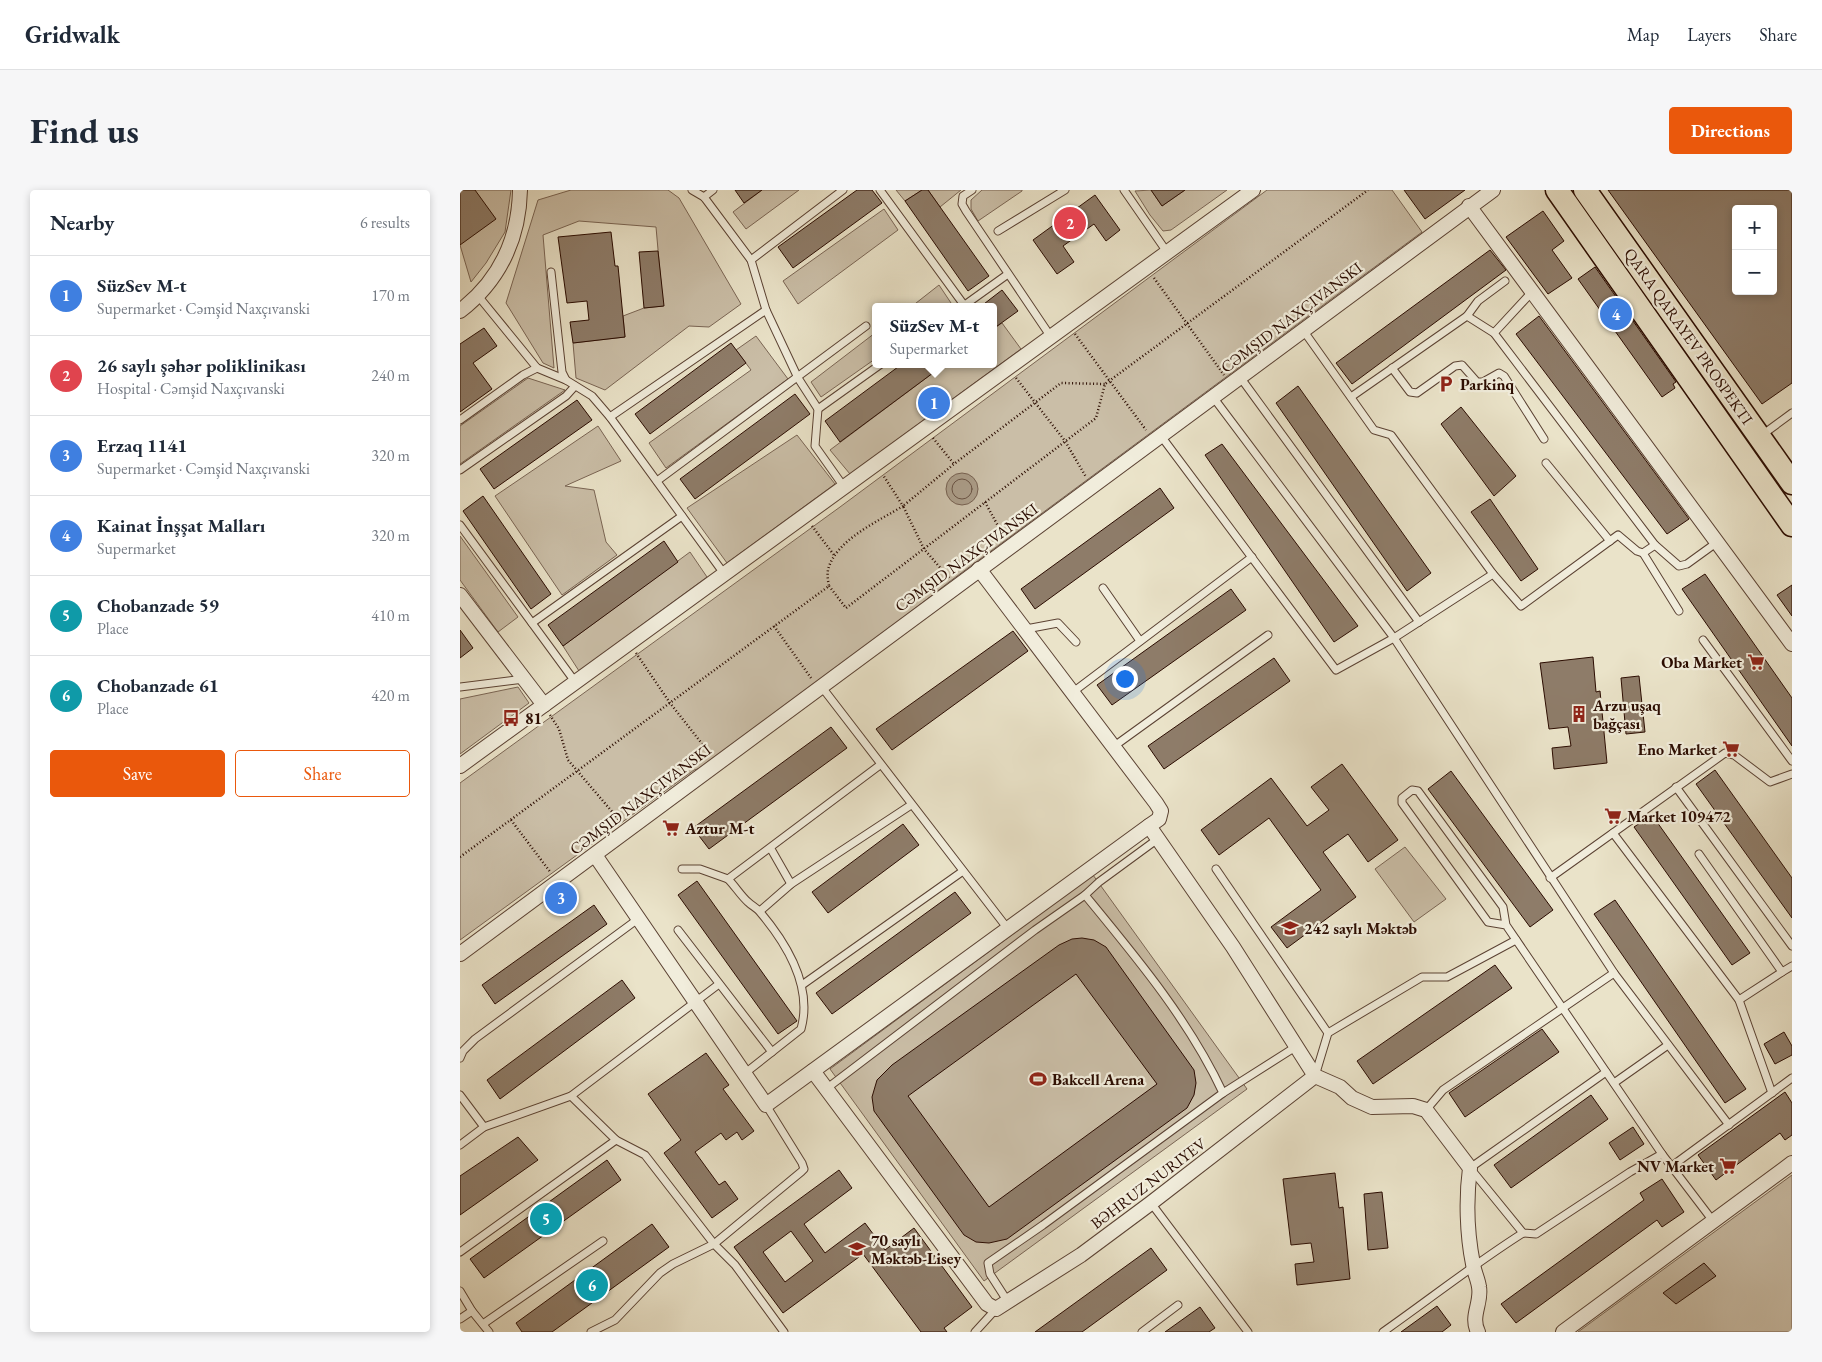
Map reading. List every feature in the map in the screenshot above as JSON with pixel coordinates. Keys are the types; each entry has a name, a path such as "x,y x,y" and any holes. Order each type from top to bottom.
{"main road":[{"name":"QARA QARAYEV PROSPEKTI","path":"1557,190 1792,525"},
{"name":"QARA QARAYEV PROSPEKTI","path":"1586,190 1792,483"}],"street":[{"path":"460,311 479,296 502,266 514,236 520,210 520,190"},
{"path":"460,766 1253,190"},
{"path":"460,954 1493,190"},
{"path":"1469,206 1792,644"},
{"path":"595,854 766,1105 1159,819 1161,811 979,569"},
{"path":"460,595 544,705"},
{"path":"1149,826 1159,838 1315,1076 1340,1087 1352,1098 1372,1107 1413,1106 1426,1110 1470,1168 1467,1190 1473,1264 1479,1287 1479,1299 1474,1315 1478,1332"},
{"path":"813,1072 987,1304 1002,1305"},
{"name":"BƏHRUZ NURIYEV","path":"1002,1305 1080,1255 1151,1203 1315,1076"},
{"path":"1563,1332 1792,1163"}],"lane":[{"path":"692,190 704,197 751,260 766,310 798,378 818,409 814,446 844,488"},
{"path":"704,197 713,190"},
{"path":"751,260 843,190"},
{"path":"880,190 961,303"},
{"path":"972,190 964,196 962,204 1051,337"},
{"path":"998,231 1065,190"},
{"path":"1124,190 1167,252"},
{"path":"550,272 562,372 566,380"},
{"path":"967,303 1008,274"},
{"path":"1352,397 1467,316 1478,301 1505,281"},
{"path":"1494,333 1532,293"},
{"path":"479,296 538,368 566,380 592,396 610,417 725,575"},
{"path":"610,417 766,310"},
{"path":"1467,316 1494,333 1655,545 1680,566 1687,564 1716,543"},
{"path":"657,481 866,326"},
{"path":"1303,330 1374,430 1391,434 1493,574 1521,606 1618,535 1637,552 1644,554 1679,611"},
{"path":"1392,368 1410,392 1417,392 1455,366 1462,365 1476,382 1483,382 1499,373 1504,376 1544,439"},
{"path":"460,420 523,375 538,368"},
{"path":"818,409 875,368"},
{"path":"1235,381 1419,622"},
{"path":"460,470 566,396 575,386"},
{"path":"1213,397 1394,638 1614,973 1729,1125"},
{"path":"1760,437 1792,413"},
{"path":"1158,439 1252,557 1336,670 1394,638 1493,574"},
{"path":"1546,463 1610,541"},
{"path":"532,623 682,516"},
{"path":"460,525 576,683"},
{"path":"1644,554 1655,545"},
{"path":"1073,692 1252,557"},
{"path":"1103,588 1140,641"},
{"path":"1026,629 1058,623 1076,642"},
{"path":"1113,747 1268,635"},
{"path":"1703,640 1792,761"},
{"path":"460,687 525,679"},
{"path":"819,687 1009,930"},
{"path":"1550,878 1725,753 1734,755 1770,782 1792,774"},
{"path":"728,878 771,849 880,765"},
{"path":"1676,787 1792,946"},
{"path":"1506,925 1488,922 1402,803 1402,798 1412,790 1418,791 1503,907 1506,925 1516,940 1662,1154 1713,1221"},
{"path":"760,911 791,884 911,805"},
{"path":"1613,833 1739,1000 1772,1093"},
{"path":"826,1088 1034,930 1085,896 1099,882 1159,838"},
{"path":"771,849 791,884"},
{"path":"1699,854 1782,972"},
{"path":"682,869 700,869 728,878 748,902 760,911 796,964 802,985 803,1019 801,1029 744,1074"},
{"path":"1216,870 1328,1033"},
{"path":"802,985 962,871"},
{"path":"1085,896 1170,1004 1197,1044 1223,1093"},
{"path":"460,1058 463,1051 475,1039 638,918"},
{"path":"678,930 772,1052"},
{"path":"1315,1076 1328,1033 1422,978 1447,977 1516,940"},
{"path":"1739,1000 1792,966"},
{"path":"1426,1110 1442,1090 1614,973"},
{"path":"460,1145 484,1127 571,1096 719,984"},
{"path":"975,1332 1002,1305 990,1274 988,1263 1051,1220 1223,1093 1296,1046"},
{"path":"1614,1083 1668,1046"},
{"path":"1522,1233 1470,1168 1606,1072"},
{"path":"1672,1166 1792,1078"},
{"path":"460,1095 484,1127"},
{"path":"571,1096 616,1140 645,1155 714,1244 735,1264 784,1332"},
{"path":"591,1332 615,1320 660,1273 714,1244 804,1169 766,1105"},
{"path":"460,1252 616,1140"},
{"path":"1383,1332 1450,1284 1473,1264 1522,1233 1536,1234 1630,1172 1662,1154"},
{"path":"1151,1203 1248,1332"},
{"path":"483,1324 603,1242"},
{"path":"460,1291 472,1311 489,1332"},
{"path":"1142,1332 1178,1305"},
{"path":"460,1319 472,1311"}],"path":[{"path":"1105,384 1096,418 846,608 829,586 827,572 834,555 850,540 903,506 954,464 1061,383 1105,384 1111,380 1368,190"},
{"path":"1146,267 1187,324 1235,381"},
{"path":"1068,325 1158,439"},
{"path":"1009,368 1065,441 1092,487"},
{"path":"925,429 954,464"},
{"path":"876,465 903,506 924,549 956,586"},
{"path":"985,502 1009,548"},
{"path":"805,517 834,555"},
{"path":"460,857 829,586"},
{"path":"774,626 819,687"},
{"path":"629,644 670,703 717,763"},
{"path":"544,705 558,729 568,760 628,830"},
{"path":"511,820 558,882"}],"shaded area":[{"path":"475,190 511,190 505,232 486,263 471,282 460,245"},
{"path":"571,190 668,190 679,198 741,304 709,327 689,326 605,390 576,378 573,343 625,337 623,316 644,308 663,306 656,227 579,221 543,235 554,368 543,363 506,303 538,200"},
{"path":"762,190 799,190 746,229 733,212"},
{"path":"896,190 922,190 905,201"},
{"path":"928,190 961,190 940,207"},
{"path":"982,190 1022,191 978,221 971,209 971,200"},
{"path":"1151,190 1162,206 1185,190 1227,190 1171,230 1163,231 1135,191"},
{"path":"1267,190 1392,190 1422,232 949,582 717,763 694,770 460,940 460,783 840,507"},
{"path":"884,209 898,230 798,304 783,281"},
{"path":"939,285 951,303 916,303"},
{"path":"1002,323 1021,349 997,367 997,326"},
{"path":"872,335 872,361 821,397 811,382"},
{"path":"756,336 788,379 666,468 649,443 751,370 736,350"},
{"path":"940,368 995,368 850,474 830,450"},
{"path":"528,378 565,390 460,464 460,426"},
{"path":"598,426 621,461 565,486 594,490 606,542 617,555 562,595 495,496"},
{"path":"797,435 835,484 727,563 687,508"},
{"path":"460,536 518,617 498,632 460,580"},
{"path":"690,552 707,577 579,671 563,646"},
{"path":"518,687 529,703 460,754 460,699"},
{"path":"1405,847 1446,899 1414,922 1375,869"},
{"name":"Bakcell Arena","path":"1093,875 1247,1089 984,1281 830,1069"},
{"path":"1792,1175 1792,1332 1578,1332"}],"water":[{"path":"962,473 973,478 978,489 973,500 962,505 951,500 946,489 951,478"}],"building":[{"path":"460,190 475,190 496,219 460,245"},
{"path":"735,190 762,190 744,203"},
{"path":"857,190 872,190 882,203 793,268 778,247"},
{"path":"922,190 928,190 989,276 968,291 905,201"},
{"path":"1151,190 1185,190 1162,206"},
{"path":"1404,190 1465,190 1425,219"},
{"path":"1608,190 1792,190 1792,383 1762,404"},
{"path":"1095,195 1120,230 1106,241 1094,224 1063,246 1074,262 1057,274 1033,240"},
{"path":"1543,211 1564,241 1552,250 1572,278 1548,294 1506,237"},
{"path":"611,232 615,266 618,266 625,337 573,343 570,322 589,320 587,301 567,303 558,237"},
{"path":"1490,250 1506,270 1352,384 1336,363"},
{"path":"658,251 664,306 644,308 639,252"},
{"path":"1595,267 1676,382 1673,384 1675,388 1662,397 1578,279"},
{"path":"1002,290 1018,311 997,326 997,303 985,303"},
{"path":"1539,316 1689,519 1667,534 1516,334"},
{"path":"484,328 497,346 473,363 492,389 460,412 460,344"},
{"path":"731,343 746,363 650,434 635,414"},
{"path":"897,368 940,368 840,442 825,421"},
{"path":"1298,386 1431,573 1407,591 1276,403"},
{"path":"795,394 810,414 695,499 680,479"},
{"path":"577,400 592,420 494,489 480,469"},
{"path":"1461,407 1516,476 1494,496 1441,424"},
{"path":"1222,444 1358,626 1334,642 1205,455"},
{"path":"1160,488 1174,508 1035,609 1021,589"},
{"path":"483,496 551,594 531,609 463,511"},
{"path":"1490,499 1538,569 1521,581 1471,512"},
{"path":"664,541 678,562 563,646 548,625"},
{"path":"1705,574 1792,698 1792,746 1682,589"},
{"path":"1792,585 1792,616 1777,595"},
{"path":"1231,589 1246,610 1112,705 1097,685"},
{"path":"460,630 473,648 460,658"},
{"path":"1013,631 1028,651 892,750 876,729"},
{"name":"Arzu uşaq bağçası","path":"1593,657 1596,692 1600,691 1607,763 1554,769 1552,748 1571,746 1568,727 1549,729 1540,663"},
{"path":"1274,658 1290,681 1164,769 1148,746"},
{"path":"1639,676 1645,732 1626,734 1621,678"},
{"path":"831,727 847,748 709,849 693,828"},
{"path":"1342,764 1398,840 1368,862 1348,834 1323,852 1356,897 1287,948 1271,927 1321,890 1269,818 1219,855 1201,830 1271,778 1307,826 1329,810 1311,787"},
{"path":"1715,770 1792,878 1792,918 1696,784"},
{"path":"1451,771 1553,910 1530,927 1428,789"},
{"path":"1652,815 1750,953 1732,965 1634,827"},
{"path":"903,824 919,845 828,913 812,892"},
{"path":"697,881 797,1021 778,1034 678,895"},
{"path":"955,892 971,913 832,1014 816,993"},
{"path":"1615,900 1746,1089 1725,1103 1594,914"},
{"path":"594,905 607,924 495,1004 482,985"},
{"path":"1072,939 1094,940 1106,947 1194,1070 1196,1083 1194,1095 1187,1108 1007,1239 989,1243 976,1242 964,1235 874,1111 872,1097 877,1080 892,1065 1059,945","holes":["1076,974 1157,1084 989,1207 908,1096"]},
{"path":"1495,965 1512,988 1373,1084 1357,1061"},
{"path":"622,980 635,998 500,1099 487,1080"},
{"path":"1542,1029 1559,1052 1465,1117 1449,1093"},
{"path":"1784,1032 1792,1046 1792,1055 1775,1064 1764,1044"},
{"path":"706,1053 729,1085 723,1089 754,1131 742,1140 737,1132 726,1140 721,1133 695,1152 719,1185 725,1181 738,1199 712,1218 664,1153 681,1140 648,1094"},
{"path":"1785,1092 1792,1103 1792,1135 1785,1140 1780,1133 1716,1180 1698,1155"},
{"path":"1591,1095 1608,1119 1511,1188 1494,1165"},
{"path":"1633,1127 1644,1144 1620,1160 1609,1143"},
{"path":"518,1137 538,1160 460,1215 460,1176"},
{"path":"607,1160 621,1180 484,1278 470,1259"},
{"name":"70 saylı Məktəb-Lisey","path":"839,1170 852,1188 804,1224 825,1253 865,1223 885,1250 914,1228 972,1307 944,1328 947,1332 921,1332 863,1254 783,1313 734,1247","holes":["791,1231 813,1261 785,1282 763,1252"]},
{"path":"1335,1173 1339,1208 1343,1207 1350,1279 1297,1285 1295,1264 1314,1262 1311,1243 1291,1245 1283,1179"},
{"path":"1662,1179 1684,1212 1662,1227 1657,1220 1516,1323 1501,1304 1644,1200 1640,1193"},
{"path":"1382,1192 1388,1248 1368,1250 1364,1194"},
{"path":"652,1224 669,1247 552,1332 522,1332 516,1323"},
{"path":"1151,1248 1167,1270 1082,1332 1035,1332"},
{"path":"1704,1263 1716,1276 1676,1304 1663,1293"},
{"path":"1437,1306 1451,1325 1442,1332 1401,1332"},
{"path":"1200,1307 1215,1328 1209,1332 1165,1332"}],"place":[{"name":"26 saylı şəhər poliklinikası","path":"1070,223"},
{"name":"Kainat İnşşat Malları","path":"1616,314"},
{"name":"Parkinq","path":"1446,384"},
{"name":"SüzSev M-t","path":"934,403"},
{"name":"Oba Market","path":"1756,662"},
{"name":"Arzu uşaq bağçası","path":"1579,714"},
{"name":"81","path":"511,718"},
{"name":"Eno Market","path":"1731,749"},
{"name":"Market 109472","path":"1613,816"},
{"name":"Aztur M-t","path":"671,828"},
{"name":"Erzaq 1141","path":"561,898"},
{"name":"242 saylı Məktəb","path":"1290,928"},
{"name":"Bakcell Arena","path":"1038,1079"},
{"name":"NV Market","path":"1728,1166"},
{"name":"Chobanzade 59","path":"546,1219"},
{"name":"70 saylı Məktəb-Lisey","path":"857,1249"},
{"name":"Chobanzade 61","path":"592,1285"}]}
